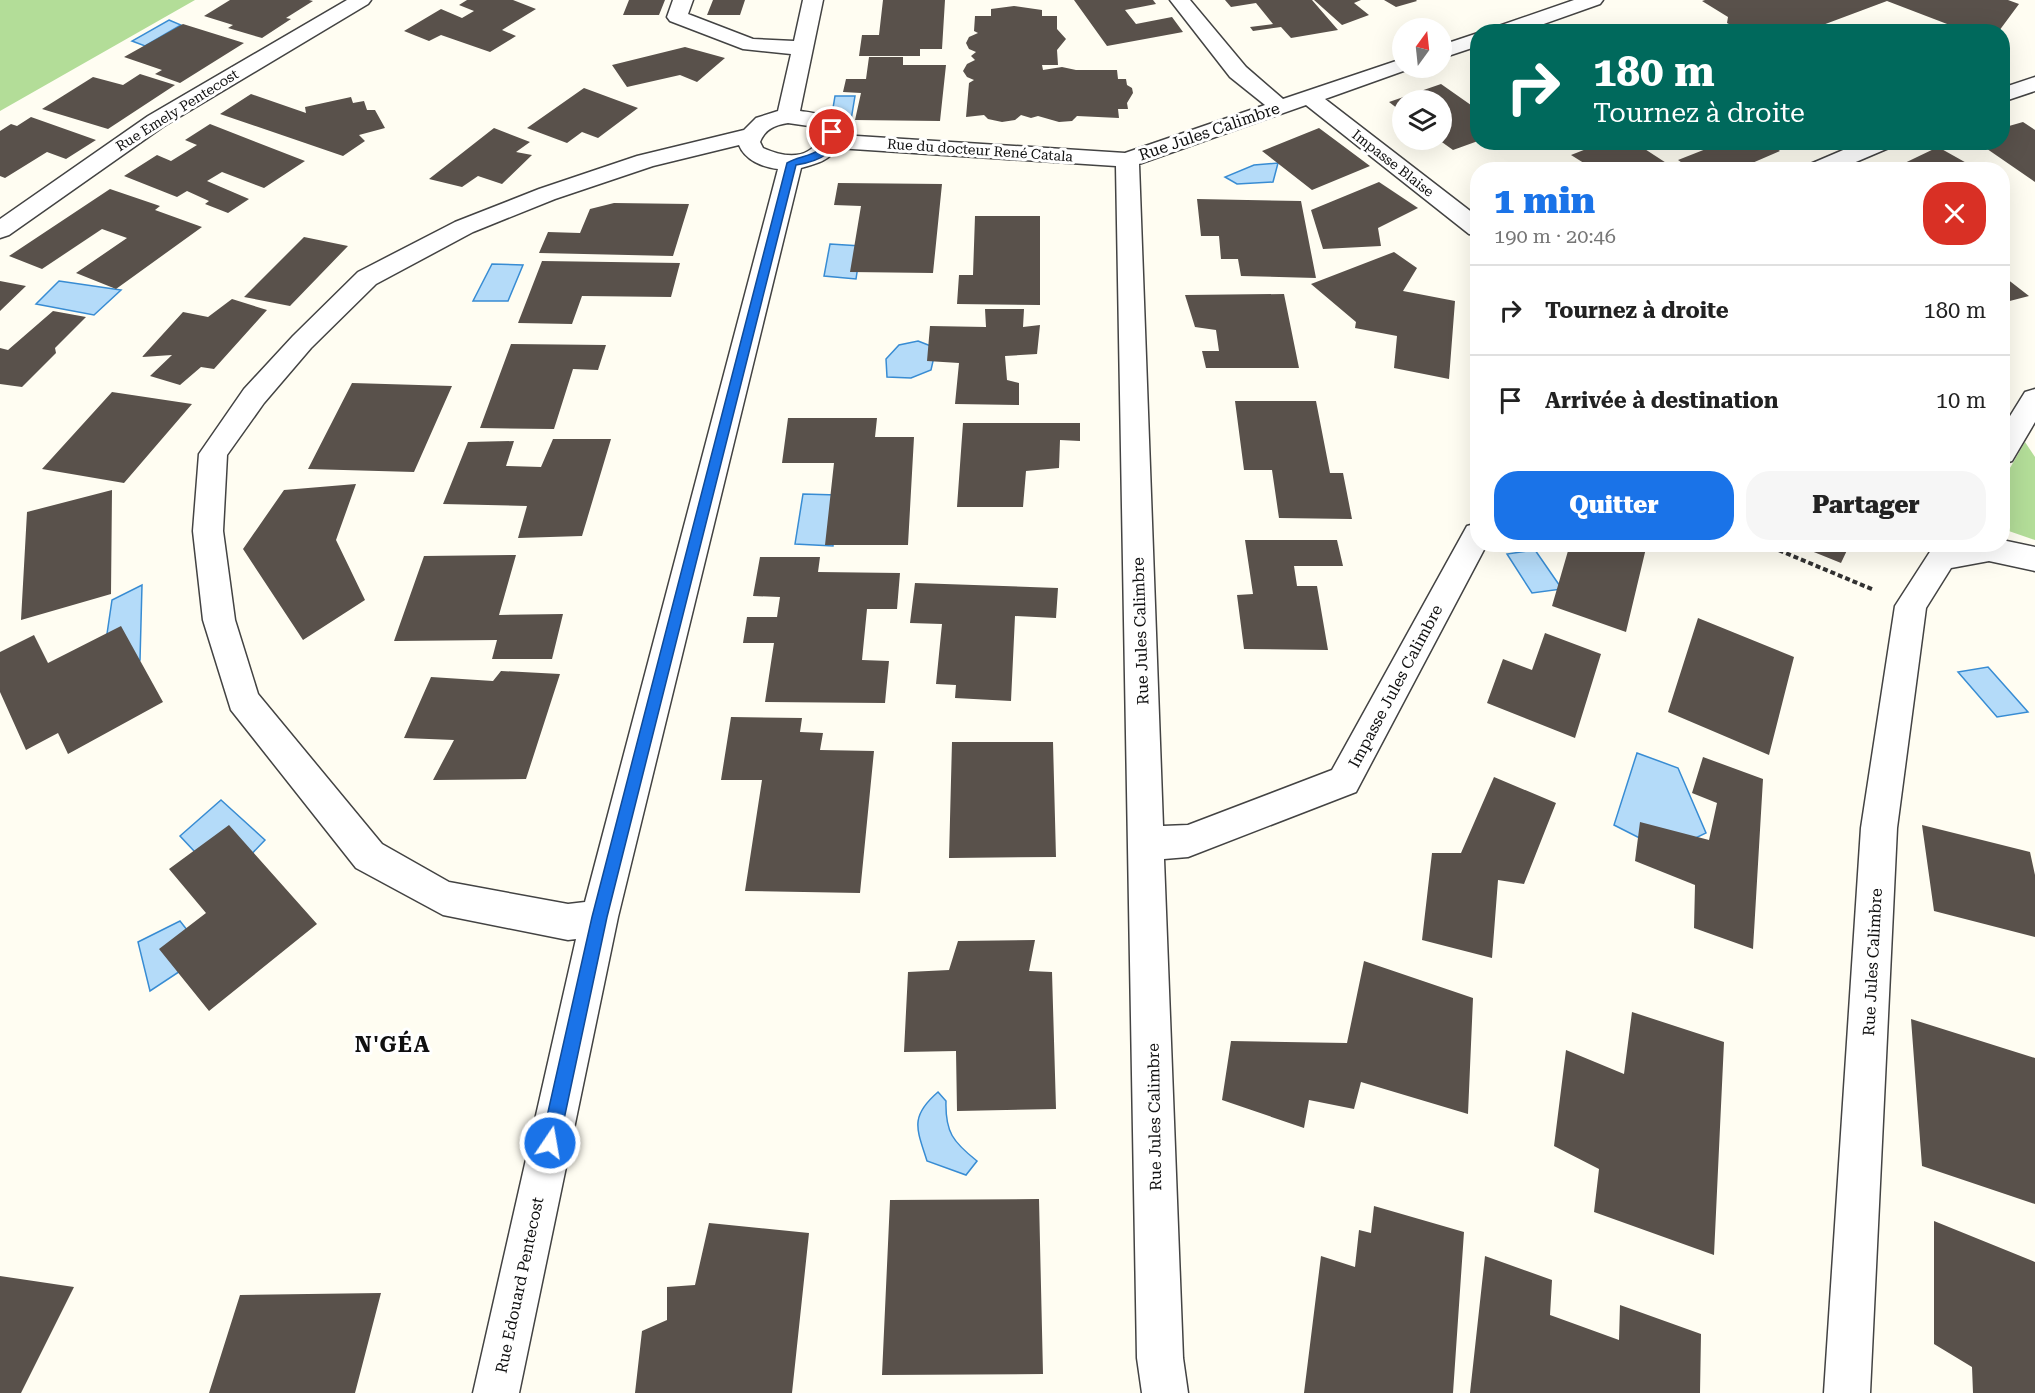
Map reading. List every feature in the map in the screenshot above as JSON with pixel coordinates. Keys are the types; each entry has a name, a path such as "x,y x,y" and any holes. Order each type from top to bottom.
{"street":[{"name":"Rue Emely Pentecost","path":"0,230 156,121 361,0"},
{"path":"683,0 677,17 750,45 803,48"},
{"path":"788,116 813,0"},
{"name":"Impasse Blaise","path":"1180,0 1238,72 1294,101 1470,223"},
{"path":"1523,24 1593,0"},
{"path":"1452,48 1470,42"},
{"name":"Rue Jules Calimbre","path":"1165,1393 1160,1358 1127,160 1392,68"},
{"path":"2010,93 2035,83"},
{"path":"788,116 806,116 819,120 832,132 832,141 827,150 816,157 791,163 774,162 761,158 753,152 749,142 751,135 763,123 788,116"},
{"path":"599,917 568,922 443,898 369,856 243,700 219,620 208,531 213,454 254,396 302,342 367,278 464,227 547,194 645,161 751,135"},
{"name":"Rue du docteur René Catala","path":"832,141 1127,160"},
{"path":"1835,162 1864,150"},
{"name":"Rue Edouard Pentecost","path":"496,1393 599,917 791,163"},
{"path":"2010,441 2034,401"},
{"name":"Impasse Jules Calimbre","path":"1147,844 1188,841 1344,781 1470,549"},
{"name":"Rue Jules Calimbre","path":"1847,1393 1879,828 1911,606 1947,552"},
{"path":"2003,552 2035,559"}],"path":[{"path":"1783,552 1911,606"}],"green space":[{"path":"0,0 195,0 0,111"},
{"path":"2025,442 2035,457 2035,540 2010,531 2010,468"}],"water":[{"path":"169,20 181,25 145,46 132,41"},
{"path":"835,96 855,96 851,120 831,120"},
{"path":"1278,163 1273,182 1237,184 1225,177 1254,165"},
{"path":"830,244 861,246 856,279 824,276"},
{"path":"492,264 523,265 508,301 473,301"},
{"path":"59,281 121,290 94,315 36,304"},
{"path":"918,341 936,348 931,370 911,378 887,377 886,359 899,345"},
{"path":"803,494 837,495 833,546 795,544"},
{"path":"1536,552 1562,589 1532,593 1507,554"},
{"path":"142,585 140,660 103,661 112,600"},
{"path":"1988,667 2028,712 1997,717 1958,672"},
{"path":"1637,753 1678,768 1706,833 1667,852 1614,825"},
{"path":"221,800 265,840 224,883 180,836"},
{"path":"180,921 206,954 150,991 138,942"},
{"path":"938,1092 946,1101 947,1121 952,1136 977,1161 966,1175 927,1161 918,1132 919,1116"}],"building":[{"path":"230,0 313,1 286,18 291,19 262,38 228,28 233,25 204,16"},
{"path":"467,0 513,0 536,9 502,30 516,36 490,52 441,35 429,41 404,31 441,9 462,18 474,11 459,5"},
{"path":"629,0 665,0 659,15 623,15"},
{"path":"713,0 745,0 740,15 707,15"},
{"path":"883,0 945,0 942,49 920,49 920,56 859,56 862,35 879,35"},
{"path":"1074,0 1153,0 1156,4 1125,10 1136,24 1172,17 1183,32 1107,46"},
{"path":"1225,0 1312,0 1338,30 1291,38 1281,27 1253,31 1250,27 1273,24 1256,3 1231,7"},
{"path":"1314,0 1361,0 1354,3 1369,15 1342,25"},
{"path":"1384,0 1416,0 1417,1 1396,7"},
{"path":"2008,0 2019,4 2004,24 1947,24 1887,1 1825,24 1729,24 1728,17 1702,1"},
{"path":"1014,6 1042,10 1042,16 1057,16 1057,29 1066,39 1057,50 1058,65 1042,65 1043,70 1062,67 1076,70 1117,70 1118,79 1126,79 1127,85 1132,88 1133,93 1127,103 1128,109 1118,109 1119,118 1077,116 1072,121 1059,122 1038,116 1031,118 1021,115 1015,120 1002,122 988,119 984,115 966,117 969,83 974,80 967,77 963,71 967,64 975,60 971,56 976,52 969,49 966,43 969,37 978,33 974,31 975,16 991,16 991,9"},
{"path":"183,24 244,43 180,83 155,74 162,70 124,57"},
{"path":"685,47 725,58 697,82 680,75 627,87 612,65"},
{"path":"869,57 903,57 903,65 946,65 940,121 855,120 861,93 843,92 846,79 866,79"},
{"path":"140,74 175,85 108,129 42,109 93,77 123,85"},
{"path":"1441,84 1450,90 1424,90"},
{"path":"584,88 638,108 598,138 582,132 567,143 527,128"},
{"path":"1452,92 1470,104 1470,144 1453,150"},
{"path":"251,94 306,113 305,107 351,97 353,103 364,101 367,110 375,110 385,128 359,135 365,141 343,156 220,114"},
{"path":"31,117 96,140 66,159 47,152 5,178 0,176 0,131 11,124 17,126"},
{"path":"2023,122 2035,130 2035,182 2010,165 2010,162 2006,162 1989,150 2010,150 2010,126"},
{"path":"210,124 305,161 264,188 222,172 207,181 249,199 228,213 205,204 209,201 187,191 177,197 124,176 157,155 171,161 197,145 185,140"},
{"path":"494,128 530,142 516,152 532,155 502,184 478,176 462,187 429,179"},
{"path":"1319,128 1370,166 1312,190 1262,151"},
{"path":"1584,150 1646,150 1665,162 1582,162 1571,155"},
{"path":"1703,150 1780,151 1755,162 1681,162 1678,160"},
{"path":"1932,150 1943,150 1965,162 1907,162"},
{"path":"1379,182 1418,208 1378,228 1381,246 1323,249 1311,210"},
{"path":"838,183 942,184 933,273 850,272 861,206 834,205"},
{"path":"110,189 160,206 155,210 202,227 116,289 76,273 127,238 102,229 42,269 9,256"},
{"path":"1197,199 1301,201 1316,278 1241,276 1238,259 1221,259 1219,236 1201,236"},
{"path":"614,203 689,204 673,256 539,253 548,232 580,233 590,209"},
{"path":"975,216 1040,216 1040,305 957,304 959,275 973,275"},
{"path":"304,237 348,246 290,306 244,297"},
{"path":"1394,252 1417,268 1403,291 1455,301 1449,379 1394,368 1397,336 1355,328 1356,322 1311,284"},
{"path":"542,261 680,263 671,297 582,296 572,324 518,323"},
{"path":"0,281 26,286 0,311"},
{"path":"2010,281 2029,296 2010,301"},
{"path":"1284,294 1299,368 1206,368 1202,351 1219,351 1216,330 1195,327 1185,295"},
{"path":"232,299 267,310 214,369 201,367 180,385 150,376 172,355 142,357 183,312 208,317"},
{"path":"985,309 1024,309 1023,327 1040,325 1037,354 1005,356 1007,380 1019,383 1019,405 955,404 959,363 927,361 930,326 986,327"},
{"path":"53,311 86,317 55,348 56,353 22,387 0,384 0,348 8,350"},
{"path":"511,344 606,345 598,370 573,369 554,429 480,428"},
{"path":"352,383 452,386 414,472 308,469"},
{"path":"112,392 192,404 124,483 42,469"},
{"path":"1235,401 1316,401 1330,473 1343,473 1352,519 1279,518 1272,470 1244,470"},
{"path":"788,418 877,418 875,437 914,437 908,545 825,545 834,463 782,463"},
{"path":"963,423 1080,423 1080,441 1060,440 1059,468 1026,471 1023,507 957,507"},
{"path":"553,439 611,439 582,536 518,538 527,506 443,504 468,442 514,441 506,466 541,467"},
{"path":"356,484 336,540 365,600 303,640 243,549 284,490"},
{"path":"112,490 111,594 21,620 27,512"},
{"path":"1245,540 1337,540 1343,566 1294,566 1297,586 1317,586 1328,650 1244,649 1237,595 1253,594"},
{"path":"1568,552 1645,552 1626,632 1552,606"},
{"path":"1814,552 1846,552 1841,563"},
{"path":"516,555 499,615 563,614 552,659 492,659 497,640 394,641 424,556"},
{"path":"760,557 820,557 818,572 900,573 897,609 867,609 862,660 889,661 885,703 765,702 774,643 743,643 747,617 777,617 780,597 753,596"},
{"path":"915,583 1058,588 1056,618 1015,616 1011,701 955,698 956,685 936,684 942,624 910,623"},
{"path":"1698,618 1794,657 1769,755 1668,712"},
{"path":"121,626 163,702 68,754 58,733 26,750 0,692 0,652 34,635 48,663"},
{"path":"1545,633 1601,654 1575,738 1487,703 1503,659 1532,670"},
{"path":"501,671 560,674 526,779 433,780 454,740 404,738 431,677 493,681"},
{"path":"731,717 802,718 800,732 823,733 820,750 874,751 860,893 745,891 762,780 721,780"},
{"path":"952,742 1053,742 1056,857 949,858"},
{"path":"1703,757 1763,779 1753,949 1694,928 1695,885 1635,861 1640,822 1709,840 1717,803 1692,793"},
{"path":"1494,777 1556,803 1524,884 1498,880 1492,958 1422,940 1432,853 1461,853"},
{"path":"229,825 317,924 209,1011 159,949 206,913 169,869"},
{"path":"1922,825 2030,852 2035,875 2035,937 1934,911"},
{"path":"1035,940 1029,971 1052,972 1056,1109 957,1111 956,1051 904,1052 908,972 949,970 958,941"},
{"path":"1364,961 1473,998 1468,1114 1361,1082 1354,1109 1309,1100 1304,1128 1222,1100 1231,1041 1347,1043"},
{"path":"1632,1012 1724,1042 1714,1255 1594,1212 1599,1169 1554,1146 1566,1050 1624,1074"},
{"path":"1911,1019 2035,1058 2035,1204 1922,1166"},
{"path":"1039,1199 1043,1374 882,1375 890,1200"},
{"path":"1374,1206 1464,1232 1453,1393 1304,1393 1321,1256 1355,1267 1359,1230 1371,1233"},
{"path":"1934,1221 2035,1262 2035,1393 1973,1393 1972,1367 1934,1344"},
{"path":"709,1223 809,1233 792,1393 635,1393 642,1331 667,1320 667,1287 695,1285"},
{"path":"1485,1256 1552,1280 1550,1315 1619,1340 1620,1305 1701,1334 1700,1393 1470,1393"},
{"path":"0,1276 74,1287 21,1393 0,1393"},
{"path":"381,1293 355,1393 209,1393 240,1295"}],"district":[{"name":"N'GÉA","path":"393,1044"}],"route":[{"path":"550,1143 599,917 791,163 808,160 827,150 832,141 832,132"}]}
